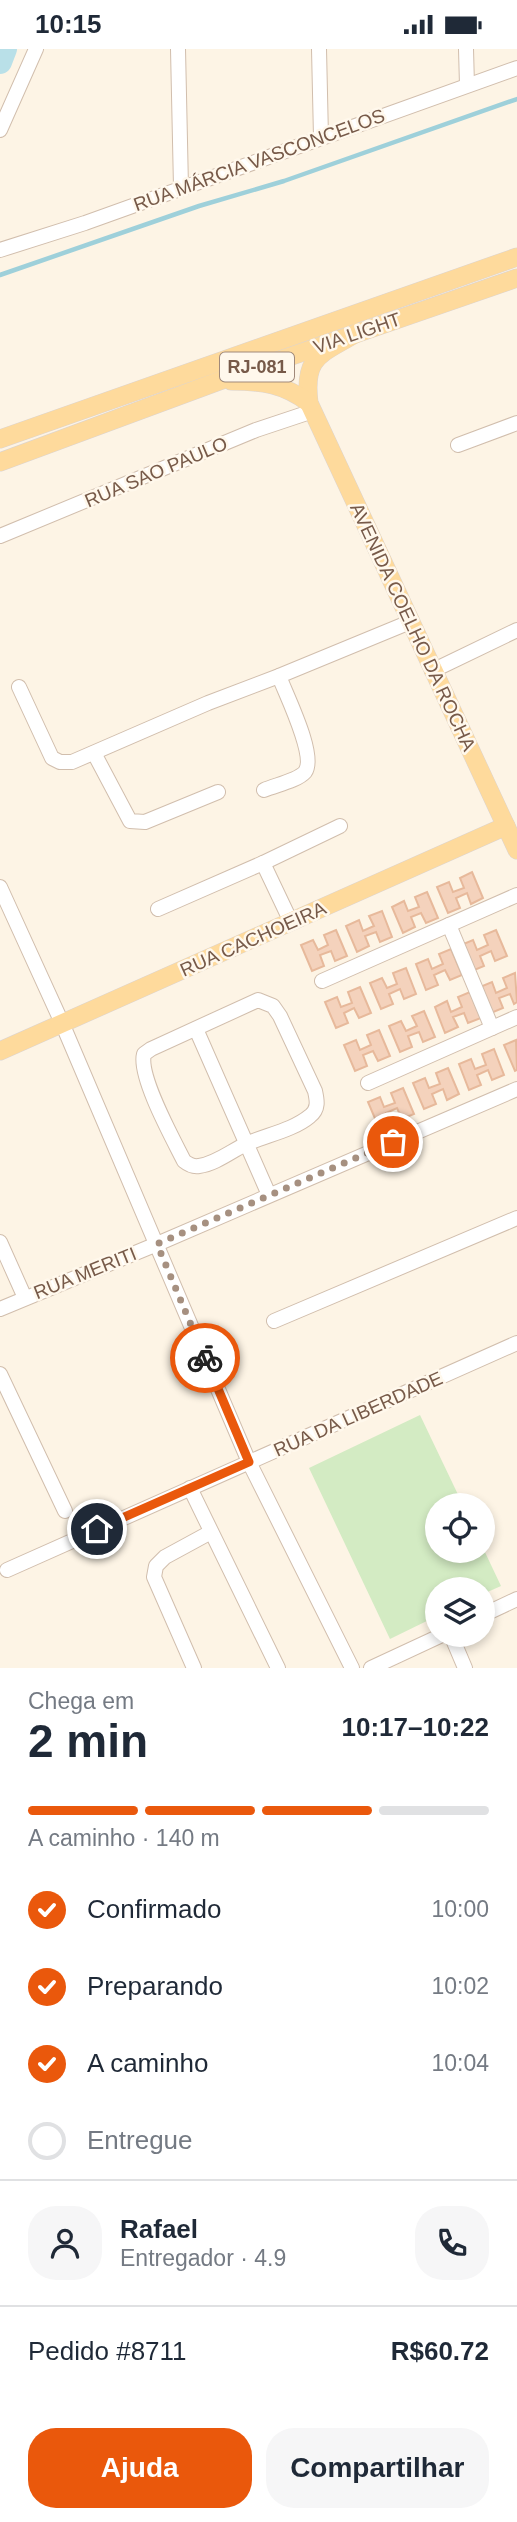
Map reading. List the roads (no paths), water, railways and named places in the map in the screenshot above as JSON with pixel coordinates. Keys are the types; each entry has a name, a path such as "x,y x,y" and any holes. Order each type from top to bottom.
{"main road":[{"name":"VIA LIGHT","path":"0,439 517,257"},
{"name":"VIA LIGHT","path":"0,463 219,380 517,278"},
{"name":"AVENIDA COELHO DA ROCHA","path":"358,332 314,361 309,368 307,380 311,407 517,851"},
{"path":"219,380 276,384 289,389 311,407"},
{"name":"RUA CACHOEIRA","path":"0,1051 506,826"}],"street":[{"path":"0,130 36,49"},
{"path":"178,49 181,187"},
{"path":"319,49 321,137"},
{"path":"466,49 467,85"},
{"name":"RUA MÁRCIA VASCONCELOS","path":"0,250 85,223 517,68"},
{"name":"RUA SAO PAULO","path":"0,536 311,407"},
{"path":"458,445 517,423"},
{"path":"19,687 52,758 60,762 72,762 208,703 410,622"},
{"path":"432,671 517,630"},
{"path":"264,790 300,776 309,761 279,676"},
{"path":"94,753 130,821 145,822 218,792"},
{"path":"158,909 340,826"},
{"path":"263,863 291,922"},
{"path":"0,887 62,1023 249,1462 352,1668"},
{"path":"322,981 517,895"},
{"path":"0,927 15,920"},
{"path":"449,925 492,1028"},
{"path":"258,1000 273,1006 315,1091 317,1101 310,1116 201,1166 189,1165 184,1161 166,1125 142,1069 144,1054 196,1029 258,1000"},
{"path":"368,1083 517,1017"},
{"path":"196,1029 269,1195"},
{"name":"RUA MERITI","path":"0,1309 517,1089"},
{"path":"274,1321 517,1218"},
{"path":"0,1243 25,1298"},
{"name":"RUA DA LIBERDADE","path":"7,1570 517,1343"},
{"path":"0,1374 65,1511"},
{"path":"190,1488 278,1668"},
{"path":"194,1668 154,1577 156,1566 165,1557 211,1531"},
{"path":"495,1609 517,1599"},
{"path":"371,1668 425,1643"},
{"path":"456,1647 465,1668"}],"waterway":[{"path":"0,62 5,49"},
{"path":"0,275 199,206 284,181 517,99"}]}
